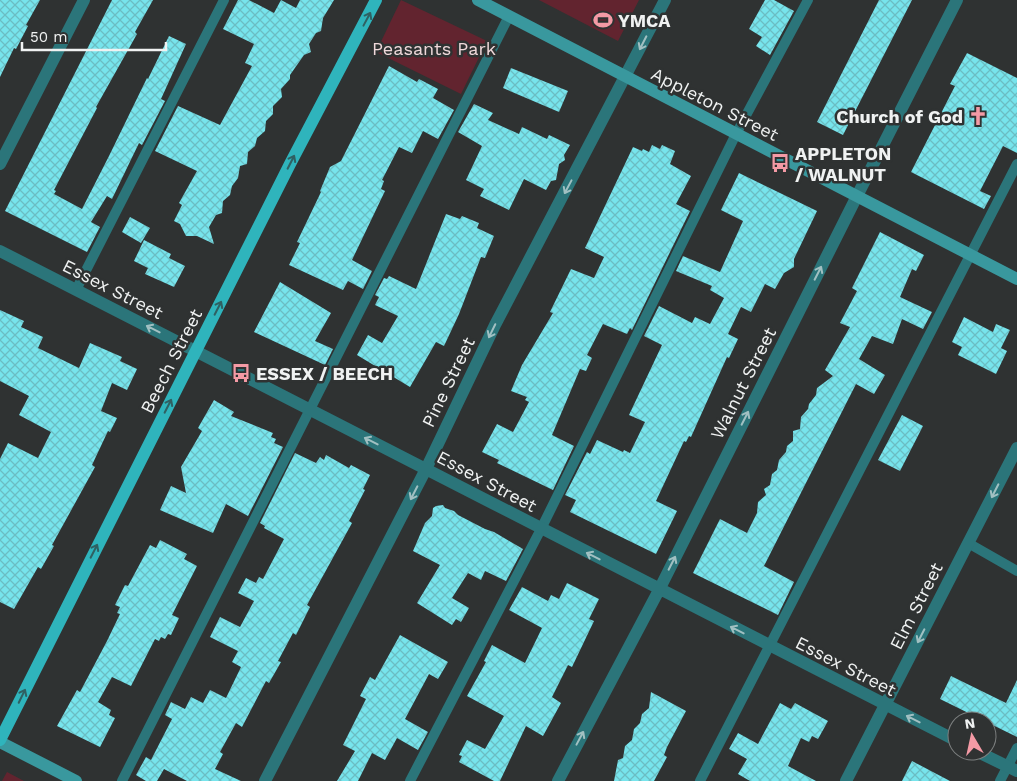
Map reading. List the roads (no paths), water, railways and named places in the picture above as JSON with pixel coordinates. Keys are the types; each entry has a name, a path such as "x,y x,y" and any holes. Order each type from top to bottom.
{"main road":[{"name":"Beech Street","path":"0,741 290,164 376,0"}],"street":[{"path":"0,164 84,0"},
{"name":"Appleton Street","path":"478,0 1017,279"},
{"name":"Pine Street","path":"265,781 426,469 495,325 665,0"},
{"name":"Walnut Street","path":"558,781 659,590 856,196 957,0"},
{"name":"Essex Street","path":"0,251 947,736"},
{"name":"Elm Street","path":"846,781 1017,448"},
{"path":"0,741 76,781"},
{"path":"996,761 1012,769"}],"lane":[{"path":"76,290 224,0"},
{"path":"410,781 541,529 736,134 808,0"},
{"path":"122,781 508,16"},
{"path":"700,781 1017,164"},
{"path":"968,543 1015,566"},
{"path":"1000,781 1012,769 1017,748"}],"place":[{"name":"YMCA","path":"603,20"},
{"name":"Church of God","path":"978,116"},
{"name":"APPLETON / WALNUT","path":"780,163"},
{"name":"ESSEX / BEECH","path":"241,373"}],"park label":[{"name":"Peasants Park","path":"434,48"}]}
